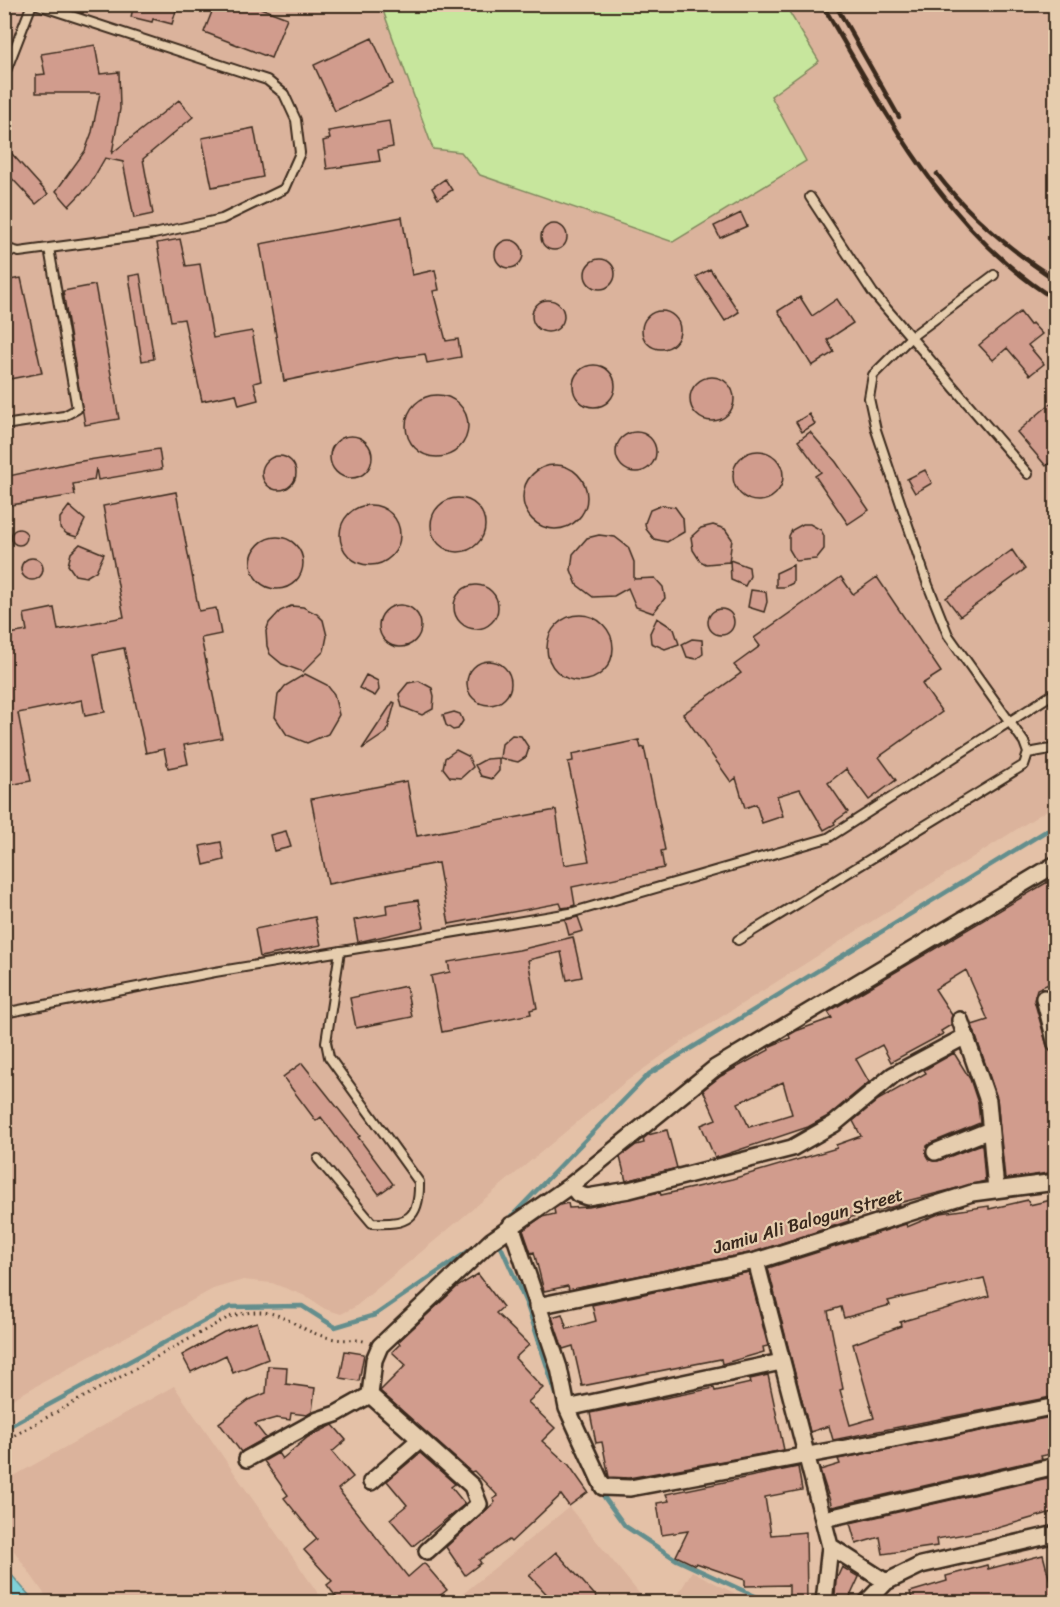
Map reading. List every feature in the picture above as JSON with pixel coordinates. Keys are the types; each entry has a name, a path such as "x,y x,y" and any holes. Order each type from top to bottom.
{"street":[{"path":"370,1395 374,1360 380,1346 501,1234 571,1185 715,1068 1056,864"},
{"path":"1044,998 1056,1044"},
{"path":"960,1020 988,1101 996,1190"},
{"path":"571,1185 578,1194 587,1197 629,1190 792,1148 834,1124 893,1075 966,1036"},
{"path":"935,1152 990,1130"},
{"name":"Jamiu Ali Balogun Street","path":"537,1306 756,1261 972,1193 1056,1182"},
{"path":"501,1234 537,1306 559,1368 567,1408 603,1487 630,1488 1056,1406"},
{"path":"756,1261 831,1546 824,1602"},
{"path":"567,1408 781,1362"},
{"path":"370,1395 418,1441 472,1486 480,1500 479,1504 427,1551"},
{"path":"247,1459 318,1420 336,1414 370,1395"},
{"path":"371,1482 418,1441"},
{"path":"824,1519 1056,1466"},
{"path":"867,1602 886,1582 921,1565 1056,1534"},
{"path":"831,1546 886,1582"}],"lane":[{"path":"4,76 34,4 267,80 284,94 296,120 300,153 284,189 222,219 154,234 19,252 4,248"},
{"path":"810,197 873,293 1028,474"},
{"path":"4,425 64,416 77,410 48,248"},
{"path":"738,940 1024,765 1028,753 1024,742 948,635 928,585 876,430 869,398 873,375 911,338 994,275"},
{"path":"4,1013 215,972 570,913 828,838 1056,692"},
{"path":"1028,753 1056,748"},
{"path":"318,1159 372,1223 402,1222 414,1214 420,1202 419,1182 329,1057 326,1042 340,951"}],"path":[{"path":"4,1441 229,1317 246,1312 279,1313 307,1329 335,1339 356,1339 380,1346"}],"shaded area":[{"path":"5,5 1055,5 1055,805 677,1045 624,1083 355,1307 341,1314 325,1309 303,1295 272,1283 243,1280 213,1289 5,1403"},
{"path":"174,1386 324,1602 50,1602 5,1538 5,1481"},
{"path":"569,1507 646,1602 453,1602"},
{"path":"692,1571 751,1602 674,1602"}],"green space":[{"path":"381,5 785,5 819,61 771,96 806,161 673,242 480,175 461,152 433,149"}],"water":[{"path":"5,1567 9,1572 35,1602 5,1602"}],"building":[{"path":"56,4 86,4 83,13"},
{"path":"134,4 178,4 172,24 131,17"},
{"path":"215,4 250,4 287,18 271,58 204,32"},
{"path":"372,38 393,84 335,111 314,65"},
{"path":"95,45 100,74 119,72 120,109 112,153 179,100 193,117 143,159 153,214 134,218 123,162 105,158 90,184 69,206 56,191 85,151 92,132 100,93 36,93 36,75 45,74 41,54"},
{"path":"389,121 393,147 378,150 380,161 327,169 323,141 330,139 328,131"},
{"path":"254,128 263,177 212,187 202,138"},
{"path":"4,145 48,194 36,204 4,170"},
{"path":"445,179 452,190 438,199 432,188"},
{"path":"741,213 747,226 720,238 714,226"},
{"path":"402,217 412,275 435,270 439,290 433,291 446,341 458,339 461,357 427,363 425,354 395,358 284,381 260,244"},
{"path":"554,224 563,228 567,237 563,246 554,250 545,246 541,237 545,228"},
{"path":"180,239 186,266 200,264 213,338 252,331 261,381 254,383 258,400 239,405 236,394 202,401 184,319 171,321 157,243"},
{"path":"509,240 519,244 523,254 519,264 509,268 499,264 495,254 499,244"},
{"path":"600,259 611,263 615,274 611,285 600,289 589,285 585,274 589,263"},
{"path":"710,269 739,312 725,321 696,277"},
{"path":"140,274 154,359 142,361 129,276"},
{"path":"21,278 42,373 4,380 4,281"},
{"path":"95,285 119,419 85,425 63,291"},
{"path":"800,297 812,316 837,299 853,323 827,340 834,352 812,366 778,311"},
{"path":"548,300 559,305 564,316 559,327 548,332 537,327 532,316 537,305"},
{"path":"661,311 674,317 680,330 674,343 661,349 648,343 642,330 648,317"},
{"path":"1020,312 1030,325 1032,323 1042,334 1028,345 1044,364 1030,375 1007,348 993,360 979,345"},
{"path":"594,365 602,366 609,371 614,378 614,394 609,401 602,406 594,407 586,406 579,401 574,394 573,386 574,378 579,371 586,366"},
{"path":"712,377 727,384 734,399 727,414 712,421 697,414 690,399 697,384"},
{"path":"437,395 454,400 459,404 463,409 468,426 463,443 459,448 454,452 437,457 420,452 415,448 411,443 406,426 411,409 415,404 420,400"},
{"path":"1056,399 1056,458 1046,466 1017,432"},
{"path":"809,414 815,424 802,432 796,422"},
{"path":"636,432 650,438 656,452 650,466 636,472 622,466 616,452 622,438"},
{"path":"810,432 836,462 869,510 848,524 815,476 821,472 798,441"},
{"path":"351,436 359,437 366,442 371,449 371,465 366,472 359,477 351,478 343,477 336,472 331,465 330,457 331,449 336,442 343,437"},
{"path":"159,449 162,469 98,480 96,468 94,480 73,484 75,495 4,506 4,477 69,463"},
{"path":"758,451 776,458 783,476 776,494 758,501 740,494 733,476 740,458"},
{"path":"279,456 291,461 296,473 291,485 279,490 267,485 262,473 267,461"},
{"path":"549,465 561,465 578,474 585,485 587,497 585,509 578,520 561,529 549,529 537,524 528,515 523,503 523,491 528,479 537,470"},
{"path":"925,470 932,483 915,493 907,479"},
{"path":"176,492 199,611 216,608 221,634 201,638 222,738 184,745 188,764 168,768 164,749 146,753 124,648 94,654 105,712 85,716 82,700 18,713 31,781 4,786 4,635 27,631 24,614 54,608 58,630 124,617 103,506"},
{"path":"458,498 468,500 477,506 483,515 485,525 483,535 477,544 468,550 458,552 448,550 439,544 433,535 431,525 433,515 439,506 448,500"},
{"path":"364,505 376,505 387,510 395,518 400,535 398,547 387,560 376,565 364,565 353,560 345,552 340,541 340,529 345,518 353,510"},
{"path":"662,505 675,507 683,518 684,532 667,542 654,539 646,529 645,523 650,510"},
{"path":"69,506 85,520 77,537 67,534 60,528 60,518"},
{"path":"803,524 810,524 821,530 824,536 824,549 816,559 796,561 789,549 789,536 792,530"},
{"path":"713,525 725,529 732,539 729,562 706,564 700,561 693,550 691,537 701,528"},
{"path":"16,529 22,529 27,537 25,543 16,545 11,540 11,534"},
{"path":"599,535 615,537 628,547 634,562 634,579 655,578 663,587 665,598 653,613 636,607 628,588 614,596 593,597 577,585 571,570 573,554 587,538"},
{"path":"272,537 282,537 296,544 303,563 296,582 282,589 272,589 262,585 255,578 251,568 251,558 255,548 262,541"},
{"path":"80,544 104,554 96,571 86,577 75,575 68,565 71,553"},
{"path":"1012,550 1025,569 960,616 946,598"},
{"path":"32,558 40,561 43,569 40,577 32,580 24,577 21,569 24,561"},
{"path":"730,560 749,567 750,576 745,586 731,580"},
{"path":"793,565 793,583 785,587 776,587 776,573"},
{"path":"841,577 853,594 877,577 941,672 922,684 942,712 879,757 896,780 869,800 846,769 828,783 848,812 834,822 835,824 824,830 800,789 777,796 783,816 762,823 756,804 745,808 736,778 731,782 683,714 741,673 734,665 760,646 754,638"},
{"path":"476,585 491,592 498,607 491,622 476,629 461,622 454,607 461,592"},
{"path":"751,590 766,592 767,602 764,612 748,607"},
{"path":"400,605 408,606 415,611 420,618 420,634 415,641 408,646 400,647 392,646 385,641 380,634 379,626 380,618 385,611 392,606"},
{"path":"291,606 303,607 317,614 323,620 327,636 324,651 303,672 282,664 270,654 267,646 266,631 269,623 280,611"},
{"path":"721,609 730,613 734,622 730,631 721,635 712,631 708,622 712,613"},
{"path":"580,615 592,618 603,625 610,636 613,648 610,660 603,671 592,678 580,681 568,678 557,671 550,660 547,648 550,636 557,625 568,618"},
{"path":"657,618 674,629 679,644 665,649 651,643 650,633"},
{"path":"692,639 702,640 703,654 696,659 687,657 682,644"},
{"path":"489,661 498,662 505,667 510,674 510,692 505,699 498,704 489,705 480,704 473,699 468,692 467,683 468,674 473,667 480,662"},
{"path":"305,674 327,685 334,694 339,715 328,734 307,743 287,735 275,717 278,695 285,686"},
{"path":"366,675 378,681 379,690 375,696 359,688"},
{"path":"419,681 432,688 434,696 433,709 422,715 402,707 399,694 408,683"},
{"path":"393,702 395,703 387,732 362,749"},
{"path":"454,712 460,714 463,721 458,729 453,730 446,725 443,715"},
{"path":"512,735 521,736 529,748 526,757 518,762 500,758 502,744"},
{"path":"639,740 641,748 644,747 665,850 661,851 664,868 572,887 575,905 569,907 562,908 560,903 449,924 438,863 328,884 311,799 407,781 417,836 556,810 564,865 589,861 568,762 573,761 572,754"},
{"path":"456,750 468,756 473,767 461,778 450,777 443,768 445,758"},
{"path":"499,758 499,771 492,779 481,776 475,765 486,759"},
{"path":"286,831 291,847 274,851 270,835"},
{"path":"221,842 224,860 204,865 200,846"},
{"path":"1056,877 1056,981 1037,989 1034,1000 1047,1046 1052,1052 1056,1067 1056,1172 1005,1179 997,1098 972,1025 988,1020 966,970 935,989 952,1015 951,1025 941,1031 943,1034 891,1062 882,1045 856,1059 869,1082 828,1116 808,1127 715,1158 701,1125 716,1119 703,1090 721,1076 769,1050 768,1047 790,1038 789,1035 796,1031 832,1018 828,1012","holes":["783,1082 792,1114 749,1127 738,1103"]},
{"path":"418,900 424,927 358,942 354,920 387,914 386,905"},
{"path":"315,917 321,945 260,957 255,929"},
{"path":"578,917 583,931 569,935 565,920"},
{"path":"573,937 582,977 567,980 561,952 528,960 537,1008 530,1010 531,1014 442,1032 431,976 450,972 448,962 519,950"},
{"path":"406,986 412,1017 356,1028 350,998"},
{"path":"954,1053 970,1079 978,1103 980,1123 931,1143 927,1146 926,1155 929,1160 938,1161 982,1144 985,1181 848,1218 849,1221 754,1252 569,1290 568,1286 544,1291 534,1252 531,1253 523,1230 542,1217 555,1214 554,1209 560,1205 568,1203 569,1208 589,1207 660,1192 661,1195 732,1179 837,1148 836,1145 861,1136 853,1121 878,1100 926,1073 924,1070"},
{"path":"302,1063 360,1136 358,1137 393,1184 379,1194 321,1117 316,1121 283,1077"},
{"path":"667,1130 677,1168 626,1181 620,1157 636,1145 644,1143 643,1139 648,1135"},
{"path":"1056,1199 1056,1291 1049,1293 1056,1320 1056,1396 833,1440 829,1426 810,1432 768,1268 906,1224 907,1227 941,1213 989,1206 989,1209 1028,1200 1029,1205","holes":["984,1278 989,1296 900,1322 901,1326 853,1344 874,1418 850,1425 840,1390 843,1389 828,1311 841,1307 844,1318 890,1305 888,1301"]},
{"path":"749,1272 768,1346 763,1347 764,1352 722,1364 721,1359 582,1386 573,1346 563,1349 552,1317 562,1314 567,1329 596,1321 592,1305"},
{"path":"478,1274 503,1307 496,1313 529,1345 515,1358 543,1388 528,1402 555,1428 542,1441 569,1465 588,1492 569,1506 561,1495 511,1542 509,1540 479,1560 481,1563 465,1575 446,1547 495,1502 493,1499 498,1496 474,1471 471,1472 380,1391 406,1365 392,1352 400,1344 398,1342 457,1287"},
{"path":"257,1322 268,1359 233,1373 226,1355 191,1372 182,1355 224,1332"},
{"path":"345,1351 364,1354 359,1381 340,1378"},
{"path":"268,1366 287,1367 286,1384 315,1388 312,1412 307,1415 291,1413 290,1420 276,1418 255,1424 266,1438 241,1452 219,1423 249,1400 266,1393"},
{"path":"768,1375 784,1450 629,1478 609,1477 602,1442 596,1443 590,1413 714,1388 715,1391 751,1383 750,1379"},
{"path":"1056,1416 1056,1453 1041,1456 1042,1459 832,1507 820,1470 840,1464 838,1459"},
{"path":"333,1425 346,1440 332,1452 353,1477 338,1489 408,1577 424,1563 447,1590 432,1602 340,1602 327,1585 332,1581 304,1550 317,1539 284,1498 288,1495 264,1461 278,1453 282,1459 308,1437"},
{"path":"420,1453 455,1484 451,1487 465,1504 413,1546 390,1519 407,1505 387,1481"},
{"path":"798,1467 802,1490 765,1497 771,1535 806,1532 807,1602 789,1602 789,1585 745,1586 745,1580 696,1563 695,1565 676,1556 688,1531 662,1535 657,1503 669,1501 666,1494"},
{"path":"1056,1476 1056,1511 994,1529 936,1539 937,1546 883,1554 880,1537 856,1544 850,1523"},
{"path":"556,1552 601,1602 554,1602 529,1575"},
{"path":"1043,1555 1054,1596 1031,1602 913,1602 910,1592 947,1581 946,1576 987,1565 988,1569"},
{"path":"842,1567 859,1577 848,1601 835,1595 836,1580"}],"waterway":[{"path":"507,1221 649,1074 1056,825"},
{"path":"498,1240 527,1305 558,1400"},
{"path":"4,1429 230,1307 302,1306 335,1327 375,1315 477,1245"},
{"path":"599,1490 625,1526 677,1560 768,1602"}],"railway":[{"path":"822,4 895,128 950,205 982,240 1017,272 1056,300"},
{"path":"835,4 899,117"},
{"path":"937,174 992,232 1056,280"}]}
